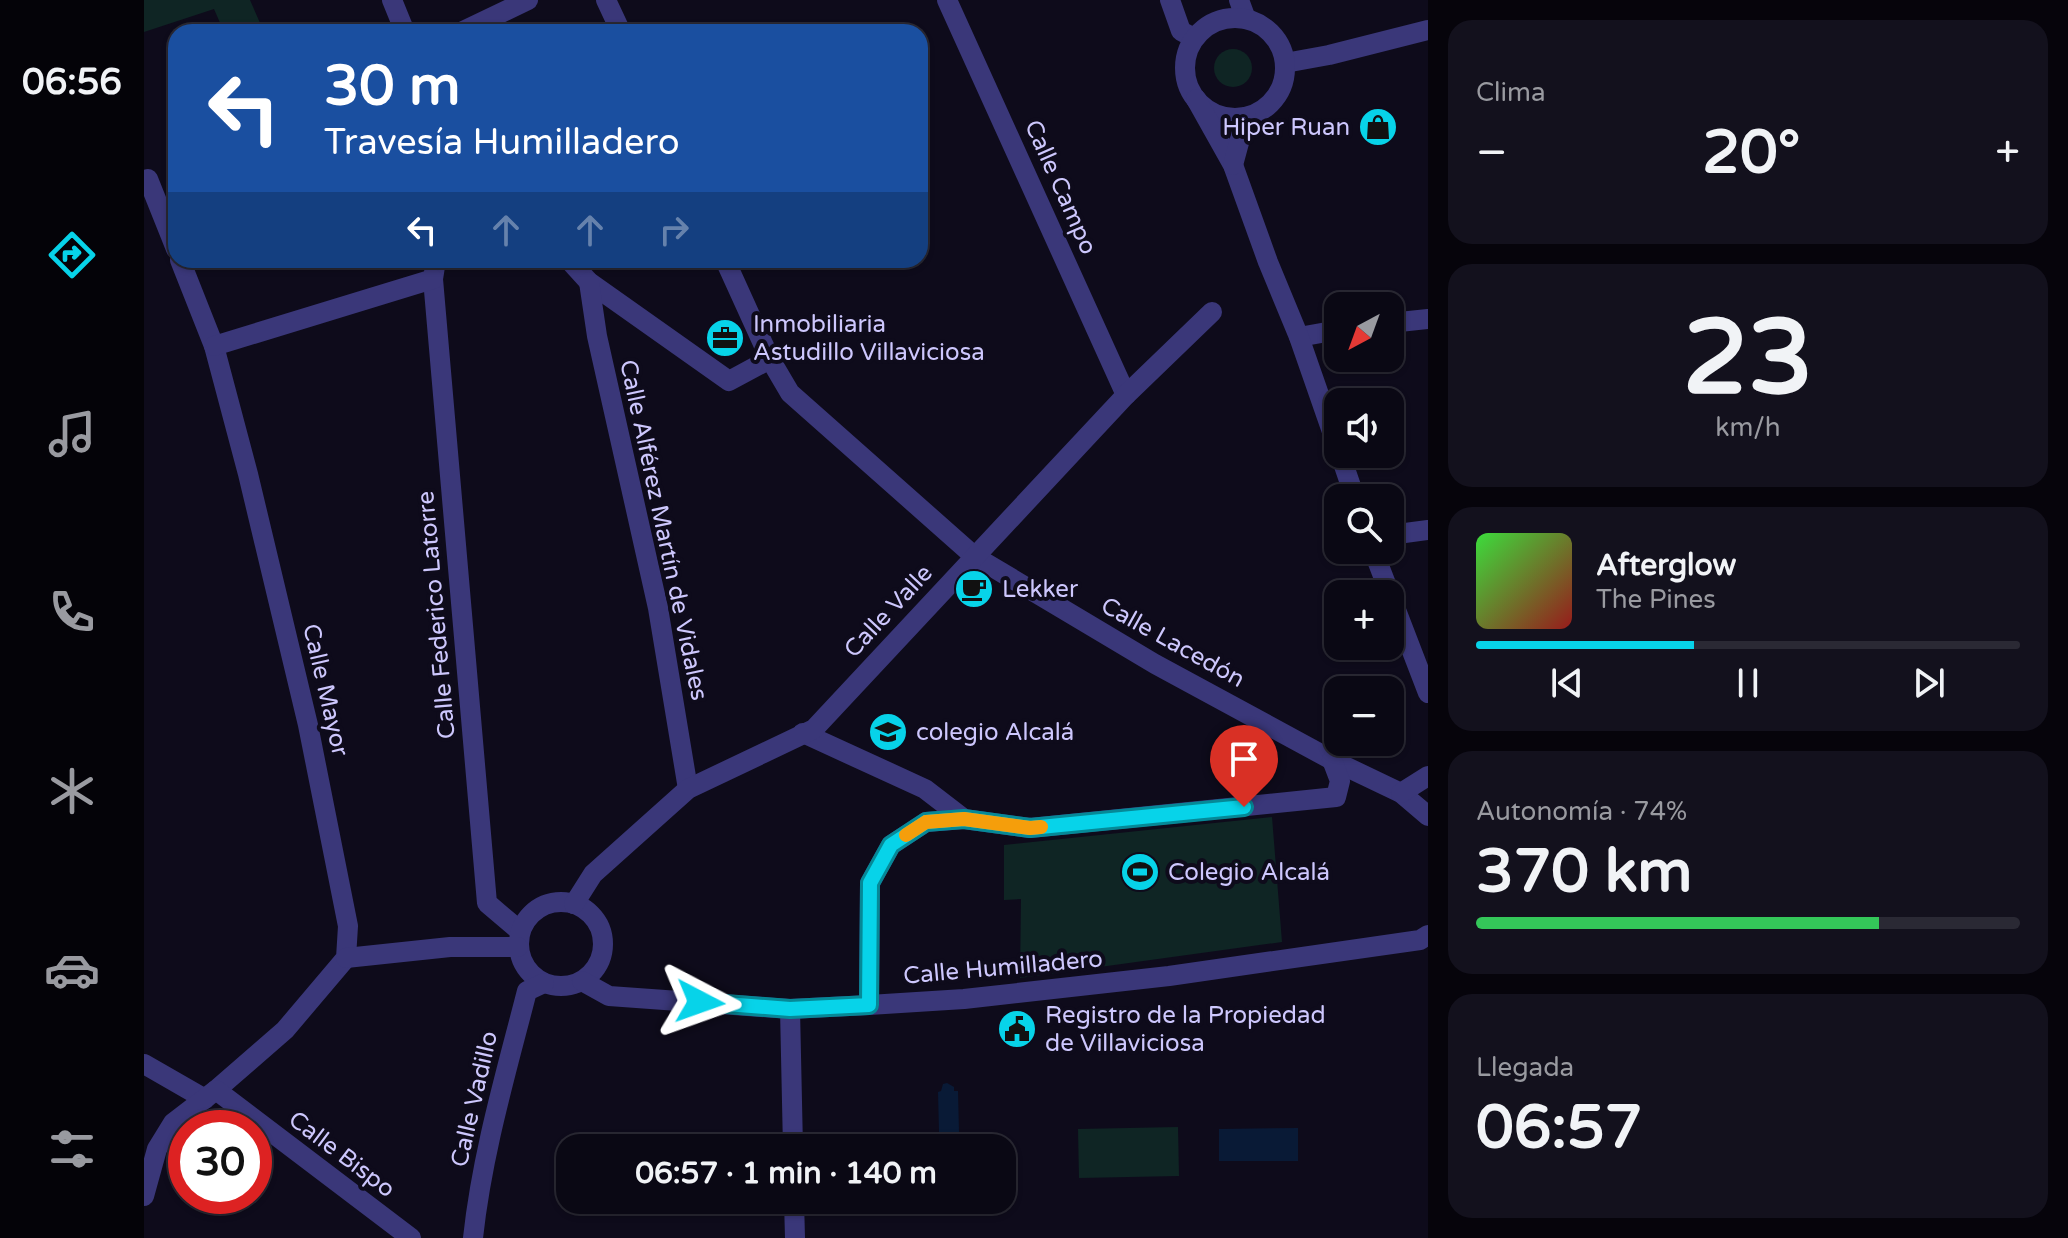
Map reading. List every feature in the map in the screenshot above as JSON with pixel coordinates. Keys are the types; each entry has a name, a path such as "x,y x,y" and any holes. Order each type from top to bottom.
{"street":[{"path":"392,0 402,24"},
{"path":"478,24 528,0"},
{"path":"606,0 617,24"},
{"name":"Calle Campo","path":"947,0 1126,395"},
{"path":"1170,0 1181,31 1194,38"},
{"path":"1196,99 1218,116 1246,117 1260,112 1279,91 1285,63 1281,48 1272,35 1243,10 1204,28 1194,38 1184,69 1188,85 1233,165 1324,409"},
{"path":"1285,63 1428,30"},
{"path":"1233,165 1246,117"},
{"path":"146,180 168,231"},
{"name":"Calle Mayor","path":"183,268 214,346 308,725 348,926 346,958"},
{"path":"576,268 589,282 729,381 770,359"},
{"name":"Calle Lacedón","path":"729,268 770,359 790,393 974,556 1155,664 1332,760 1401,793 1428,816"},
{"path":"214,346 434,270"},
{"name":"Calle Federico Latorre","path":"434,270 487,903 519,939"},
{"name":"Calle Alférez Martín de Vidales","path":"589,282 597,336 658,608 688,789"},
{"name":"Calle Valle","path":"574,904 593,874 688,789 814,729 1126,395 1212,312"},
{"path":"1404,322 1428,319"},
{"path":"1299,337 1324,333"},
{"path":"1404,533 1428,530"},
{"path":"1378,564 1428,693"},
{"path":"803,733 925,789 964,819"},
{"path":"869,1005 870,883 891,845 926,822 964,819 1030,828 1336,797 1340,781 1332,760"},
{"path":"1401,793 1428,776"},
{"path":"551,903 574,904 593,917 603,941 599,963 582,981 564,987 544,983 524,965 519,939 532,913 551,903"},
{"name":"Calle Humilladero","path":"582,981 609,996 790,1009 869,1005 964,999 1169,976 1420,940 1428,935"},
{"path":"144,1196 157,1149 173,1123 285,1030 346,958 519,939"},
{"name":"Calle Vadillo","path":"473,1238 486,1152 527,991 544,983"},
{"path":"790,1009 793,1134"},
{"name":"Calle Bispo","path":"144,1064 210,1095 411,1238"},
{"path":"794,1214 795,1238"}],"green space":[{"path":"144,0 250,0 260,24 221,24 214,9 144,32"},
{"path":"1233,49 1247,54 1252,68 1247,82 1233,87 1219,82 1214,68 1219,54"},
{"name":"Colegio Alcalá","path":"1272,817 1282,942 1020,978 1021,899 1004,900 1004,845"},
{"path":"1178,1127 1179,1176 1079,1178 1078,1129"}],"water":[{"path":"947,1083 958,1091 959,1132 939,1132 938,1092"},
{"path":"1298,1128 1298,1161 1219,1161 1219,1129"}],"slow traffic":[{"path":"906,835 926,822 964,819 1041,827"}],"place":[{"name":"Hiper Ruan","path":"1378,127"},
{"name":"Inmobiliaria Astudillo Villaviciosa","path":"725,338"},
{"name":"Lekker","path":"974,589"},
{"name":"colegio Alcalá","path":"888,732"},
{"name":"Colegio Alcalá","path":"1140,872"},
{"name":"Registro de la Propiedad de Villaviciosa","path":"1017,1029"}],"route":[{"path":"700,1002 790,1009 869,1005 870,883 891,845 926,822 964,819 1030,828 1244,807"}]}
